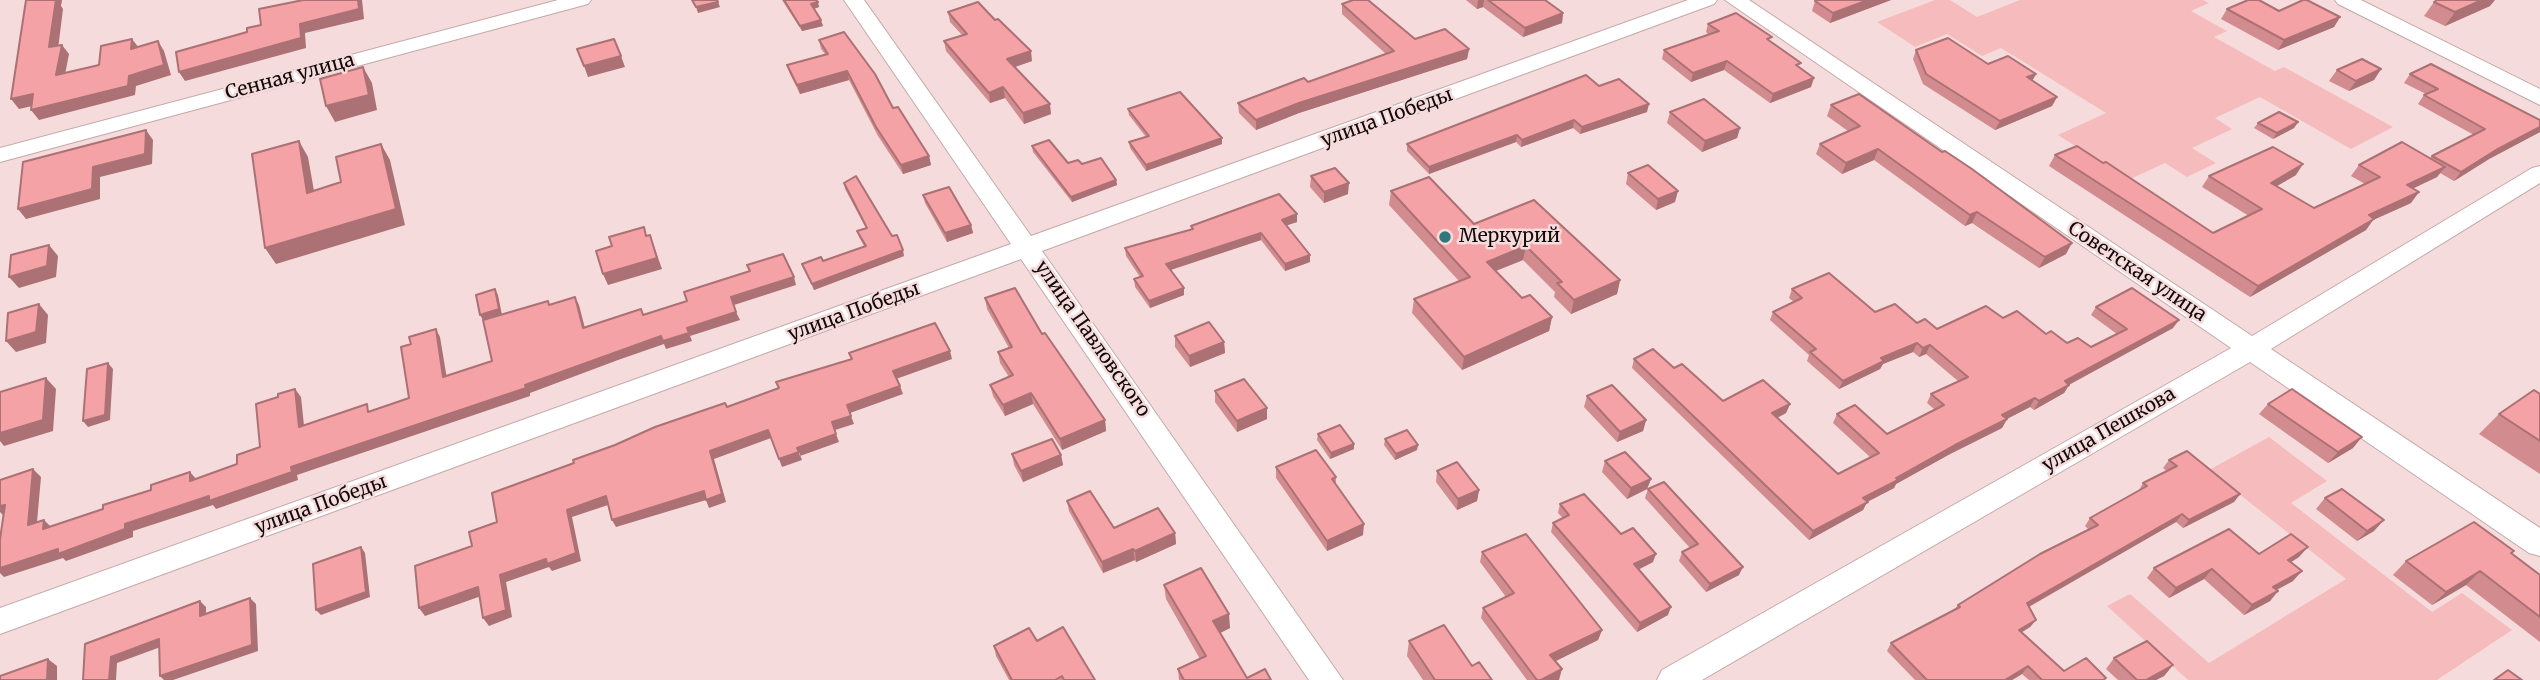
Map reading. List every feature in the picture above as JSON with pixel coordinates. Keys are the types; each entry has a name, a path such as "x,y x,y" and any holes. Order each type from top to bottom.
{"street":[{"name":"Сенная улица","path":"0,155 581,0"},
{"name":"улица Павловского","path":"854,0 1327,680"},
{"name":"улица Победы","path":"0,621 1029,249 1707,0"},
{"name":"Советская улица","path":"1735,0 2540,544"},
{"path":"2345,0 2540,98"},
{"name":"улица Пешкова","path":"1673,680 2250,349 2540,173"}],"shaded area":[{"path":"1935,0 1950,0 1977,17 2020,0 2203,0 2209,3 2191,11 2227,31 2214,37 2275,71 2284,67 2393,127 2351,149 2260,97 2215,118 2232,129 2192,148 2216,163 2187,177 2165,163 2128,180 2058,135 2106,113 2001,48 1982,56 1947,34 1915,47 1877,22"},
{"path":"2269,437 2327,481 2291,503 2432,612 2462,593 2512,630 2437,680 2188,680 2107,606 2130,594 2209,663 2346,579 2209,470"}],"building":[{"path":"26,0 56,0 49,47 62,45 56,75 99,65 101,46 132,39 131,49 158,41 164,65 129,76 128,86 31,110 33,94 11,99"},
{"path":"303,0 358,0 359,9 300,24 301,38 179,72 176,52 247,32 247,28 261,25 259,9"},
{"path":"692,0 717,0 718,2 696,7"},
{"path":"784,0 816,0 818,2 811,4 821,20 800,26"},
{"path":"1353,0 1368,0 1415,39 1445,29 1469,49 1299,103 1256,120 1238,103 1304,78 1308,82 1394,51 1342,4"},
{"path":"1488,0 1545,0 1563,13 1525,28"},
{"path":"1868,0 1833,13 1815,1"},
{"path":"2248,0 2259,0 2279,11 2307,0 2340,17 2284,40 2227,9"},
{"path":"2482,0 2455,12 2434,2"},
{"path":"978,2 1031,51 1007,59 1050,104 1023,113 1003,87 989,93 944,41 967,34 948,12"},
{"path":"1736,13 1772,37 1767,39 1801,63 1796,65 1814,78 1773,94 1727,61 1693,73 1664,50 1719,31 1708,24"},
{"path":"844,32 875,74 893,108 898,107 929,156 901,165 876,127 847,71 797,85 787,65 828,54 819,40"},
{"path":"1948,38 1988,64 2008,56 2036,74 2027,77 2057,97 2000,121 1926,74 1916,50"},
{"path":"614,39 621,56 584,66 577,49"},
{"path":"2362,59 2381,69 2356,81 2337,70"},
{"path":"2431,64 2540,120 2540,127 2461,172 2432,156 2485,129 2424,95 2438,89 2410,74"},
{"path":"363,67 369,95 326,106 320,79"},
{"path":"1586,75 1599,86 1619,79 1649,104 1582,127 1574,120 1522,140 1517,135 1429,167 1407,144"},
{"path":"1180,92 1222,138 1146,165 1129,142 1149,136 1128,109"},
{"path":"1859,94 1942,152 1945,151 1972,169 2072,243 2045,257 1977,212 1970,215 1878,149 1846,163 1820,144 1860,126 1831,105"},
{"path":"1704,99 1740,128 1705,141 1670,112"},
{"path":"2279,112 2298,122 2277,133 2258,123"},
{"path":"146,130 145,154 93,167 92,189 18,209 23,162"},
{"path":"1049,140 1068,163 1078,160 1082,164 1101,158 1116,180 1071,197 1032,146"},
{"path":"299,141 307,193 341,182 336,157 381,144 396,209 265,248 252,154"},
{"path":"2402,142 2445,167 2407,185 2419,192 2369,215 2374,219 2258,286 2055,155 2077,146 2103,163 2106,162 2213,233 2262,209 2209,176 2273,147 2303,164 2271,183 2314,208 2380,177 2359,165"},
{"path":"1648,165 1678,191 1658,199 1628,173"},
{"path":"1335,168 1349,183 1324,192 1311,176"},
{"path":"856,176 892,236 897,235 903,250 812,284 802,264 821,257 823,261 866,246 857,231 867,228 844,183"},
{"path":"1429,177 1474,224 1534,200 1620,280 1574,300 1557,283 1562,282 1526,246 1487,262 1522,298 1530,295 1552,317 1464,357 1414,299 1470,277 1391,191"},
{"path":"949,187 971,225 945,233 923,195"},
{"path":"1279,194 1297,214 1282,220 1310,255 1285,264 1261,233 1166,264 1184,288 1149,301 1134,279 1143,276 1125,248 1193,229 1191,226"},
{"path":"644,227 646,236 650,235 657,258 603,274 596,251 612,246 609,237"},
{"path":"49,245 47,266 9,277 11,255"},
{"path":"783,254 794,277 731,297 736,312 687,328 689,333 663,341 661,336 525,385 526,388 291,467 292,472 209,501 209,496 125,524 125,529 58,554 58,549 0,568 0,539 5,505 0,506 0,480 33,469 28,525 44,520 43,529 103,509 103,505 151,490 151,485 190,472 190,481 237,464 237,455 260,447 256,404 278,397 278,394 295,389 299,427 367,404 368,412 409,398 401,347 411,344 409,337 436,329 443,377 492,361 483,320 548,301 549,305 575,297 583,328 641,309 643,315 687,301 684,292 750,271 747,265"},
{"path":"1829,273 1875,312 1895,304 1917,323 1925,319 1937,329 1986,306 2003,318 2017,311 2046,334 2051,331 2067,343 2078,338 2091,347 2127,329 2096,307 2132,288 2179,320 2065,381 2069,385 2039,401 2035,398 2002,415 2007,419 1896,478 1898,480 1863,498 1868,502 1813,531 1634,359 1653,349 1674,368 1682,364 1723,401 1763,380 1790,404 1772,413 1838,474 1879,453 1837,414 1855,405 1887,434 1944,405 1931,394 1968,377 1930,345 1923,348 1917,343 1881,358 1884,361 1843,381 1810,352 1816,349 1773,312 1802,298 1792,289"},
{"path":"1015,288 1042,334 1045,333 1105,420 1060,439 1031,393 1003,405 990,385 1013,375 998,352 1012,347 985,298"},
{"path":"495,289 499,309 480,315 476,295"},
{"path":"39,304 36,332 6,341 8,313"},
{"path":"1209,322 1224,342 1189,356 1175,336"},
{"path":"935,323 950,351 893,371 900,386 847,405 851,416 832,422 836,434 797,448 799,452 779,459 768,430 710,451 722,494 706,500 704,491 612,520 606,496 567,510 576,553 547,564 546,559 500,575 506,610 483,618 478,587 419,608 415,566 472,546 469,532 497,522 492,493 574,463 573,460 655,427 725,403 727,407 779,388 776,382 852,359 849,353"},
{"path":"108,363 105,415 83,421 87,369"},
{"path":"46,378 43,420 0,433 0,392"},
{"path":"1244,379 1267,408 1237,421 1215,391"},
{"path":"1612,385 1646,420 1620,432 1587,396"},
{"path":"2292,389 2362,437 2338,452 2268,404"},
{"path":"2534,390 2540,394 2540,441 2499,414"},
{"path":"1340,425 1354,444 1331,453 1318,434"},
{"path":"1407,430 1418,445 1396,454 1385,439"},
{"path":"1052,439 1061,455 1021,471 1012,454"},
{"path":"1316,450 1336,477 1332,479 1364,524 1327,541 1276,467"},
{"path":"2187,451 2240,494 2189,520 2182,514 2027,603 2036,620 2019,630 2064,671 2086,658 2106,678 2103,680 2042,680 2028,666 2005,680 1927,680 1891,643 1960,607 1958,605 2040,554 2098,525 2090,518 2147,486 2143,483 2177,466 2169,460"},
{"path":"1625,452 1651,479 1631,488 1605,461"},
{"path":"1457,462 1479,490 1458,499 1437,471"},
{"path":"1664,482 1743,567 1710,584 1682,552 1698,544 1648,489"},
{"path":"2342,489 2384,520 2367,531 2325,498"},
{"path":"1090,491 1114,528 1158,508 1175,533 1102,562 1067,501"},
{"path":"1584,494 1621,534 1633,528 1656,554 1634,564 1671,607 1640,623 1553,523 1569,515 1560,504"},
{"path":"2474,522 2514,551 2511,553 2540,575 2540,617 2480,571 2446,592 2406,561"},
{"path":"2229,529 2259,554 2291,534 2308,547 2288,560 2302,571 2273,587 2278,591 2252,605 2212,569 2176,588 2154,568"},
{"path":"1526,534 1602,630 1550,655 1562,669 1541,680 1537,680 1483,608 1514,593 1482,552"},
{"path":"361,547 366,592 316,610 313,564"},
{"path":"1201,568 1229,614 1213,621 1247,678 1265,669 1271,680 1184,680 1178,669 1206,656 1164,585"},
{"path":"250,598 252,645 160,676 159,639 111,657 109,680 83,680 85,644 200,601 200,616"},
{"path":"1444,625 1472,666 1479,662 1492,680 1435,680 1409,641"},
{"path":"1063,627 1095,680 1064,680 1062,676 1055,680 1012,680 994,646 1029,628 1037,641"},
{"path":"2147,641 2173,665 2146,680 2137,680 2114,658"},
{"path":"48,659 47,680 0,680 0,676"},
{"path":"2508,670 2522,680 2494,680"}],"place":[{"name":"Меркурий","path":"1445,237"}]}
